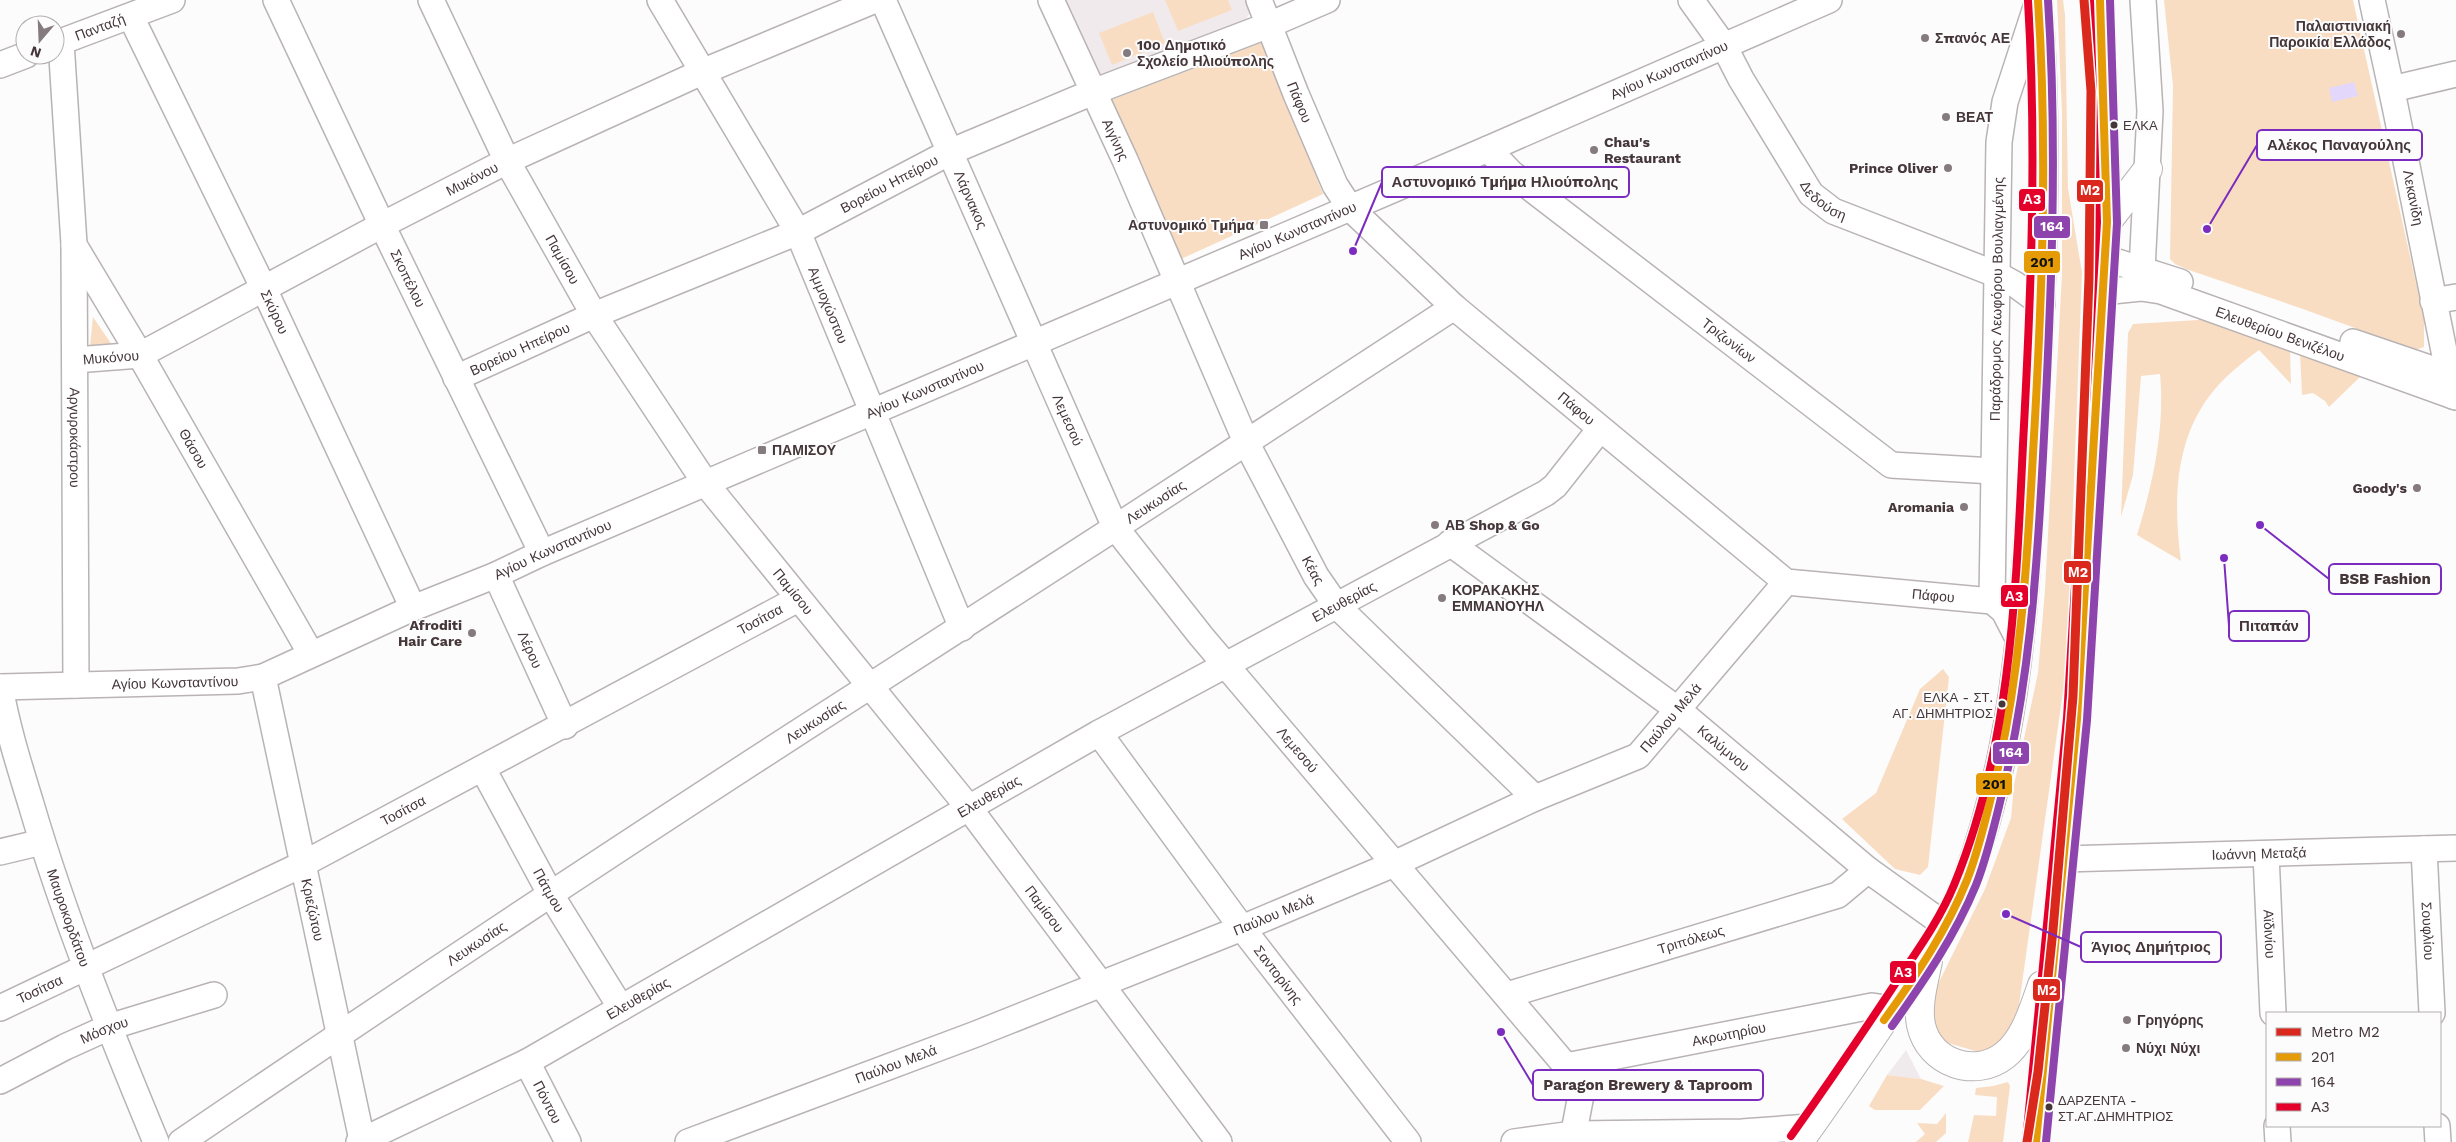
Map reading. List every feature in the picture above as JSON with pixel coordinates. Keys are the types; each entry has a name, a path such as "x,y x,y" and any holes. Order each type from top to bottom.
{"main road":[{"path":"2036,1142 2077,719 2105,258 2107,222 2100,0"},
{"path":"1804,1135 1892,1009 1946,925 1967,878 1992,796 2012,706 2020,642 2030,522 2042,304 2044,144 2038,1"},
{"path":"2107,222 2148,169"},
{"path":"1929,952 1920,1010 1921,1025 1926,1040 1935,1052 1947,1061 1962,1066 1978,1067 1992,1063 2006,1054 2015,1043 2036,1004 2056,941"}],"street":[{"name":"Πανταζή","path":"65,41 172,0"},
{"name":"Σκοπέλου","path":"276,0 382,225 542,553"},
{"name":"Παμίσου","path":"431,0 507,161 594,314 706,484 969,808 1220,1142"},
{"name":"Αμμοχώστου","path":"660,0 798,232 962,628"},
{"name":"Μυκόνου","path":"75,360 140,356 382,225 507,161 702,72 875,0"},
{"name":"Λάρνακος","path":"883,0 1036,343"},
{"name":"Αιγίνης","path":"1051,0 1125,160 1176,282"},
{"name":"Πάφου","path":"1259,0 1296,94 1336,185 1350,208 1454,307 1786,582 1992,601"},
{"name":"Βορείου Ηπείρου","path":"456,378 594,314 798,232 950,152 1093,92 1269,25 1327,0"},
{"name":"Δεδούση","path":"1691,0 1724,46 1741,79 1811,194 1833,210 1998,275 2016,285 2042,304"},
{"name":"Αγίου Κωνσταντίνου","path":"0,687 238,681 264,677 413,608 496,575 542,553 1488,149 1829,0"},
{"path":"2142,270 2150,111 2143,0"},
{"name":"Λεκανίδη","path":"2372,0 2392,89 2445,299 2453,389"},
{"name":"Παράδρομος Λεωφόρου Βουλιαγμένης","path":"1992,601 1998,275 1998,142 2001,120 2038,1"},
{"name":"Σκύρου","path":"131,17 264,289 413,608"},
{"path":"0,65 15,59"},
{"name":"Αργυροκάστρου","path":"60,65 74,244 76,685"},
{"path":"2392,89 2456,74"},
{"name":"Τριζωνίων","path":"1488,149 1511,173 1891,465 1993,471"},
{"name":"Θάσου","path":"74,244 311,654"},
{"name":"Ελευθερίου Βενιζέλου","path":"2105,258 2142,270 2453,389"},
{"name":"Κέας","path":"1176,282 1247,444 1316,576 1336,605 1535,798"},
{"name":"Ελευθερίου Βενιζέλου","path":"2102,292 2141,288 2161,291 2453,389"},
{"name":"Λευκωσίας","path":"181,1142 338,1035 871,685 1247,444 1454,307"},
{"name":"Λεμεσού","path":"1036,343 1115,527 1226,666 1566,1066 1581,1095 1572,1138"},
{"name":"Ελευθερίας","path":"360,1141 408,1132 1099,733 1226,666 1450,543 1546,494 1555,486 1600,429"},
{"name":"Καλύμνου","path":"1450,543 1677,709 1868,870 1946,925"},
{"name":"Λέρου","path":"496,575 565,726"},
{"name":"Παύλου Μελά","path":"688,1142 976,1034 1242,928 1394,864 1535,798 1638,756 1786,582"},
{"name":"Τοσίτσα","path":"0,1008 303,864 565,726 798,599"},
{"path":"1992,601 2004,611 2020,642"},
{"name":"Κριεζώτου","path":"264,677 360,1141"},
{"name":"Μαυροκορδάτου","path":"0,687 6,721 42,842 85,968 156,1142"},
{"name":"Σαντορίνης","path":"1099,733 1242,928 1408,1142"},
{"name":"Πάτμου","path":"483,769 551,895 621,1008"},
{"path":"0,852 42,842"},
{"name":"Ιωάννη Μεταξά","path":"2063,859 2456,848"},
{"name":"Σουφλίου","path":"2424,849 2432,1012"},
{"name":"Αϊδινίου","path":"2266,854 2273,1012"},
{"name":"Τριπόλεως","path":"1506,995 1838,895 1868,870"},
{"name":"Μόσχου","path":"0,1081 65,1047 109,1027 214,995"},
{"name":"Ακρωτηρίου","path":"1566,1066 1872,1006 1892,1009"},
{"name":"Πόντου","path":"527,1062 568,1142"},
{"path":"2277,1127 2278,1142"},
{"path":"2437,1127 2438,1142"},
{"path":"1514,1142 1742,1132 1804,1135"}],"shaded area":[{"name":"10ο Δημοτικό Σχολείο Ηλιούπολης","path":"1062,0 1247,0 1251,11 1243,25 1097,82"},
{"path":"1165,0 1228,0 1232,10 1178,31"},
{"path":"2057,0 2063,0 2065,15 2068,188 2082,273 2070,585 2064,684 2018,1012 2007,1041 1985,1054 1948,1043 1937,1035 1931,1021 1936,988 1985,889 2011,818 2014,785 2038,673 2045,590 2062,274 2062,112"},
{"path":"2164,0 2353,0 2424,319 2424,347 2415,350 2186,269 2175,264 2170,259 2173,86"},
{"path":"1153,12 1165,43 1112,65 1099,33"},
{"path":"1263,42 1323,194 1179,260 1106,102"},
{"path":"2354,82 2358,96 2332,102 2329,88"},
{"path":"93,317 112,345 90,346"},
{"path":"2200,317 2290,349 2291,384 2259,350 2225,378 2201,408 2191,428 2184,449 2177,493 2178,539 2181,561 2137,535 2153,476 2159,435 2161,415 2160,374 2141,376 2133,475 2121,517 2128,333 2133,324 2198,320"},
{"path":"2300,353 2361,376 2329,407 2325,401 2313,393 2302,395"},
{"path":"1943,669 1949,677 1928,867 1920,875 1895,869 1842,819 1876,793 1920,689"},
{"path":"1906,1050 1921,1079 1887,1075"},
{"path":"1887,1075 1921,1079 1944,1086 1920,1110 1875,1110 1869,1106"},
{"path":"2008,1082 2010,1086 2003,1142 1968,1142 1974,1115 1996,1116 1997,1097 1975,1095 1976,1088"},
{"path":"1946,1113 1946,1133 1936,1142 1916,1142 1925,1134 1917,1123 1937,1124"}],"metro line":[{"name":"Μ2","path":"2027,1142 2038,1072 2053,930 2073,696 2089,278 2091,91 2084,0"}],"transit line":[{"name":"201","path":"1884,1020 1930,952 1950,917 1967,880 1987,815 2002,751 2016,667 2025,582 2031,496 2043,226 2043,113 2038,0"},
{"name":"164","path":"1892,1026 1949,940 1976,885 1987,853 2001,798 2019,713 2030,628 2038,542 2051,285 2053,114 2048,0"},
{"name":"Α3","path":"2026,1141 2067,718 2097,222 2090,0"},
{"name":"201","path":"2036,1142 2077,719 2107,222 2100,0"},
{"name":"164","path":"2046,1142 2087,720 2117,223 2110,0"},
{"name":"Α3","path":"1791,1136 1873,1018 1936,921 1954,885 1973,832 1988,779 1999,724 2007,668 2013,612 2020,499 2032,223 2031,56 2028,1"}],"place":[{"name":"Παλαιστινιακή Παροικία Ελλάδος","path":"2401,34"},
{"name":"Σπανός ΑΕ","path":"1925,38"},
{"name":"10ο Δημοτικό Σχολείο Ηλιούπολης","path":"1127,53"},
{"name":"ΒΕΑΤ","path":"1946,117"},
{"name":"ΕΛΚΑ","path":"2114,125"},
{"name":"Chau's Restaurant","path":"1594,150"},
{"name":"Prince Oliver","path":"1948,168"},
{"name":"Αστυνομικό Τμήμα","path":"1264,225"},
{"name":"Αλέκος Παναγούλης","path":"2207,229"},
{"name":"Αστυνομικό Τμήμα Ηλιούπολης","path":"1353,251"},
{"name":"ΠΑΜΙΣΟΥ","path":"762,450"},
{"name":"Goody's","path":"2417,488"},
{"name":"Aromania","path":"1964,507"},
{"name":"ΑΒ Shop & Go","path":"1435,525"},
{"name":"BSB Fashion","path":"2260,525"},
{"name":"Πιταπάν","path":"2224,558"},
{"name":"ΚΟΡΑΚΑΚΗΣ ΕΜΜΑΝΟΥΗΛ","path":"1442,598"},
{"name":"Afroditi Hair Care","path":"472,633"},
{"name":"ΕΛΚΑ - ΣΤ. ΑΓ. ΔΗΜΗΤΡΙΟΣ","path":"2002,704"},
{"name":"Άγιος Δημήτριος","path":"2006,914"},
{"name":"Γρηγόρης","path":"2127,1020"},
{"name":"Paragon Brewery & Taproom","path":"1501,1032"},
{"name":"Νύχι Νύχι","path":"2126,1048"},
{"name":"ΔΑΡΖΕΝΤΑ - ΣΤ.ΑΓ.ΔΗΜΗΤΡΙΟΣ","path":"2049,1107"}]}
